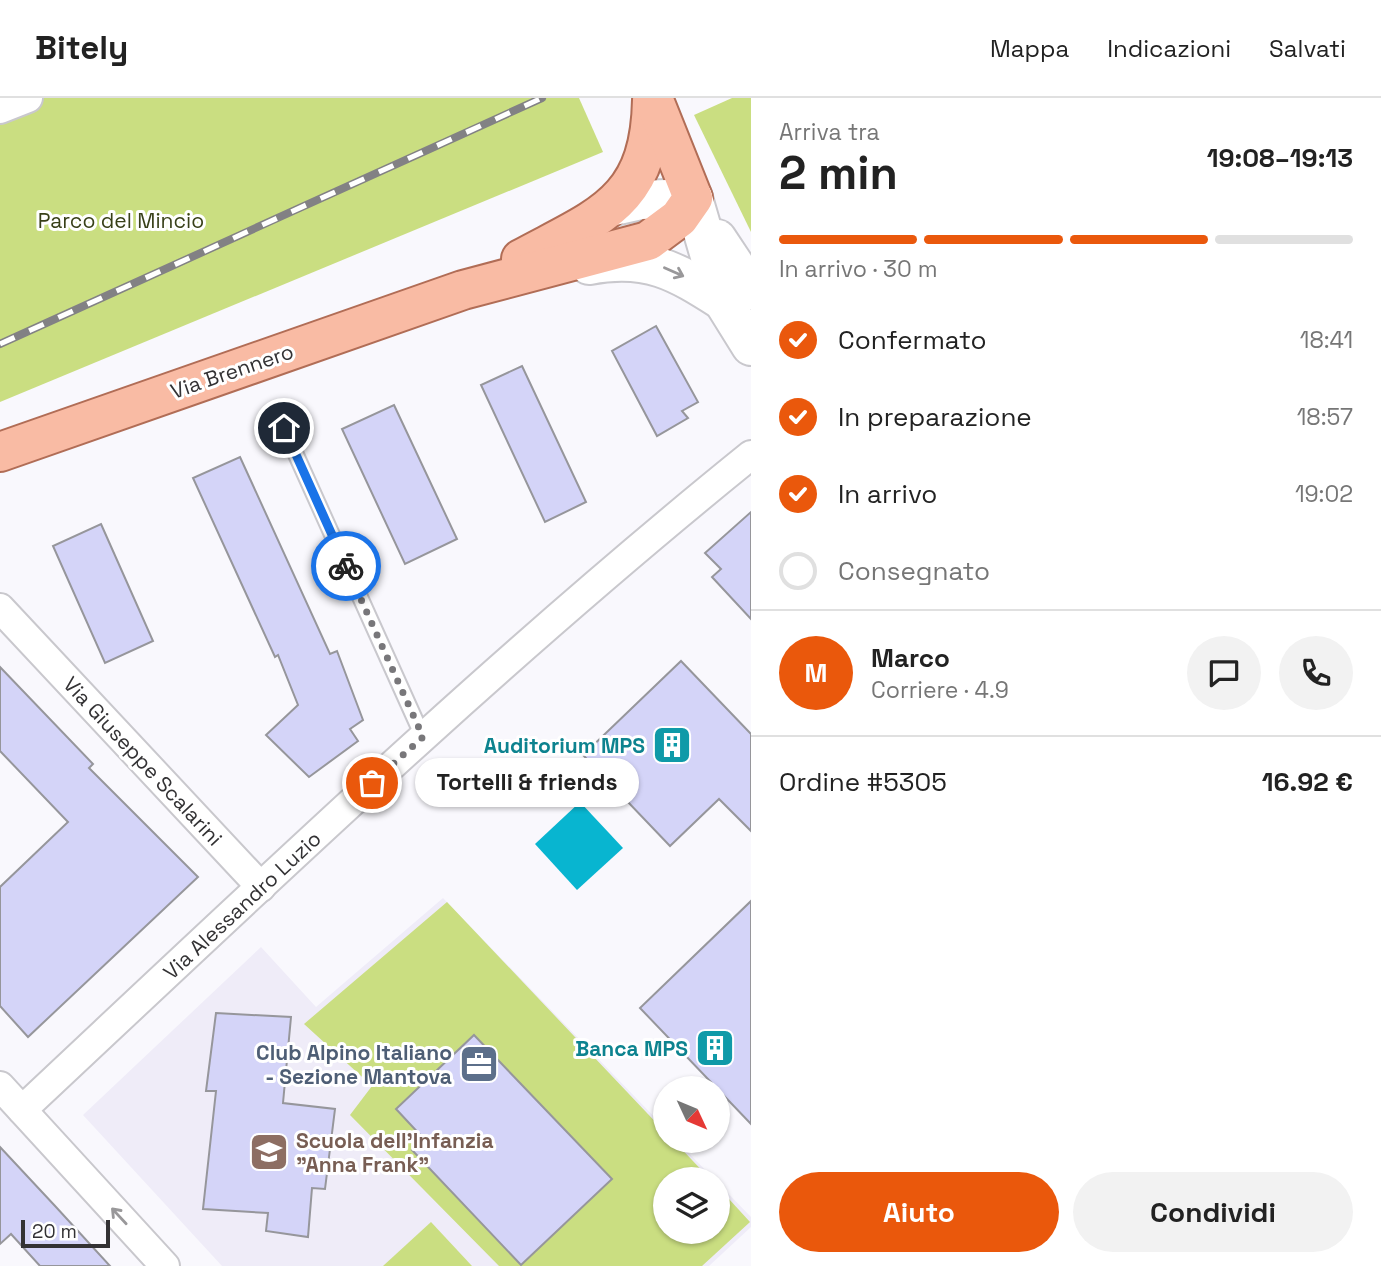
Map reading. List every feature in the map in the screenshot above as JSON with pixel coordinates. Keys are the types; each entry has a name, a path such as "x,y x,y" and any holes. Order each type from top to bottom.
{"main road":[{"path":"653,98 693,198 737,296 751,346"},
{"name":"Via Brennero","path":"463,290 614,206 637,175 644,159 650,142 653,98"},
{"name":"Via Brennero","path":"614,206 640,200 693,198"},
{"name":"Via Brennero","path":"0,452 463,290 648,241 680,218 693,198"},
{"name":"Via Brennero","path":"463,290 617,262 645,263 666,268 737,296"}],"street":[{"path":"0,109 28,98"},
{"name":"Via Alessandro Luzio","path":"22,1110 423,737 644,541 751,455"},
{"path":"0,608 25,636"},
{"path":"0,615 25,636"},
{"name":"Via Giuseppe Scalarini","path":"25,636 261,887"},
{"path":"0,1086 165,1266"}],"lane":[{"path":"284,428 423,737"}],"shaded area":[{"path":"443,898 653,1116 653,1153 689,1153 702,1167 653,1167 653,1244 730,1244 730,1195 751,1217 751,1227 709,1266 222,1266 83,1115 261,947 316,1007"}],"green space":[{"name":"Parco del Mincio","path":"0,98 579,98 603,152 0,402"},
{"path":"732,98 751,98 751,232 694,115"},
{"path":"447,902 653,1119 653,1153 685,1153 699,1167 653,1167 653,1244 726,1244 702,1266 499,1266 350,1115 372,1086 304,1024"},
{"path":"730,1200 750,1222 730,1240"},
{"path":"431,1222 472,1266 383,1266"}],"water":[{"path":"580,802 623,848 577,890 535,844"}],"building":[{"path":"656,326 698,402 682,411 688,418 657,436 612,351"},
{"path":"522,366 586,502 545,522 481,385"},
{"path":"394,405 457,539 405,564 342,429"},
{"path":"240,457 330,654 337,651 363,720 350,729 358,741 309,777 266,735 298,705 278,655 275,657 193,478"},
{"path":"751,512 751,619 712,577 721,569 705,553"},
{"path":"101,524 153,641 105,663 53,546"},
{"name":"Auditorium MPS","path":"681,661 751,734 751,831 719,799 670,846 583,755"},
{"path":"0,667 93,764 89,768 198,877 28,1037 0,1006 0,887 68,822 0,751"},
{"name":"Banca MPS","path":"751,901 751,1124 730,1102 730,1076 705,1076 640,1008"},
{"name":"Scuola dell'Infanzia \"Anna Frank\"","path":"216,1013 291,1017 283,1103 335,1109 325,1189 312,1188 308,1237 266,1231 268,1213 203,1209 216,1091 206,1091"},
{"path":"474,1035 612,1179 521,1265 412,1150 424,1139 396,1109"},
{"path":"0,1147 110,1266 40,1266 11,1234 0,1244"}],"railway":[{"path":"0,344 542,98"}],"way so far":[{"path":"346,566 423,737 372,783"}],"place":[{"name":"Auditorium MPS","path":"672,745"},
{"name":"Tortelli & friends","path":"372,783"},
{"name":"Banca MPS","path":"715,1048"},
{"name":"Club Alpino Italiano - Sezione Mantova","path":"479,1064"},
{"name":"Scuola dell'Infanzia \"Anna Frank\"","path":"269,1152"}],"route":[{"path":"284,428 346,566"}]}
